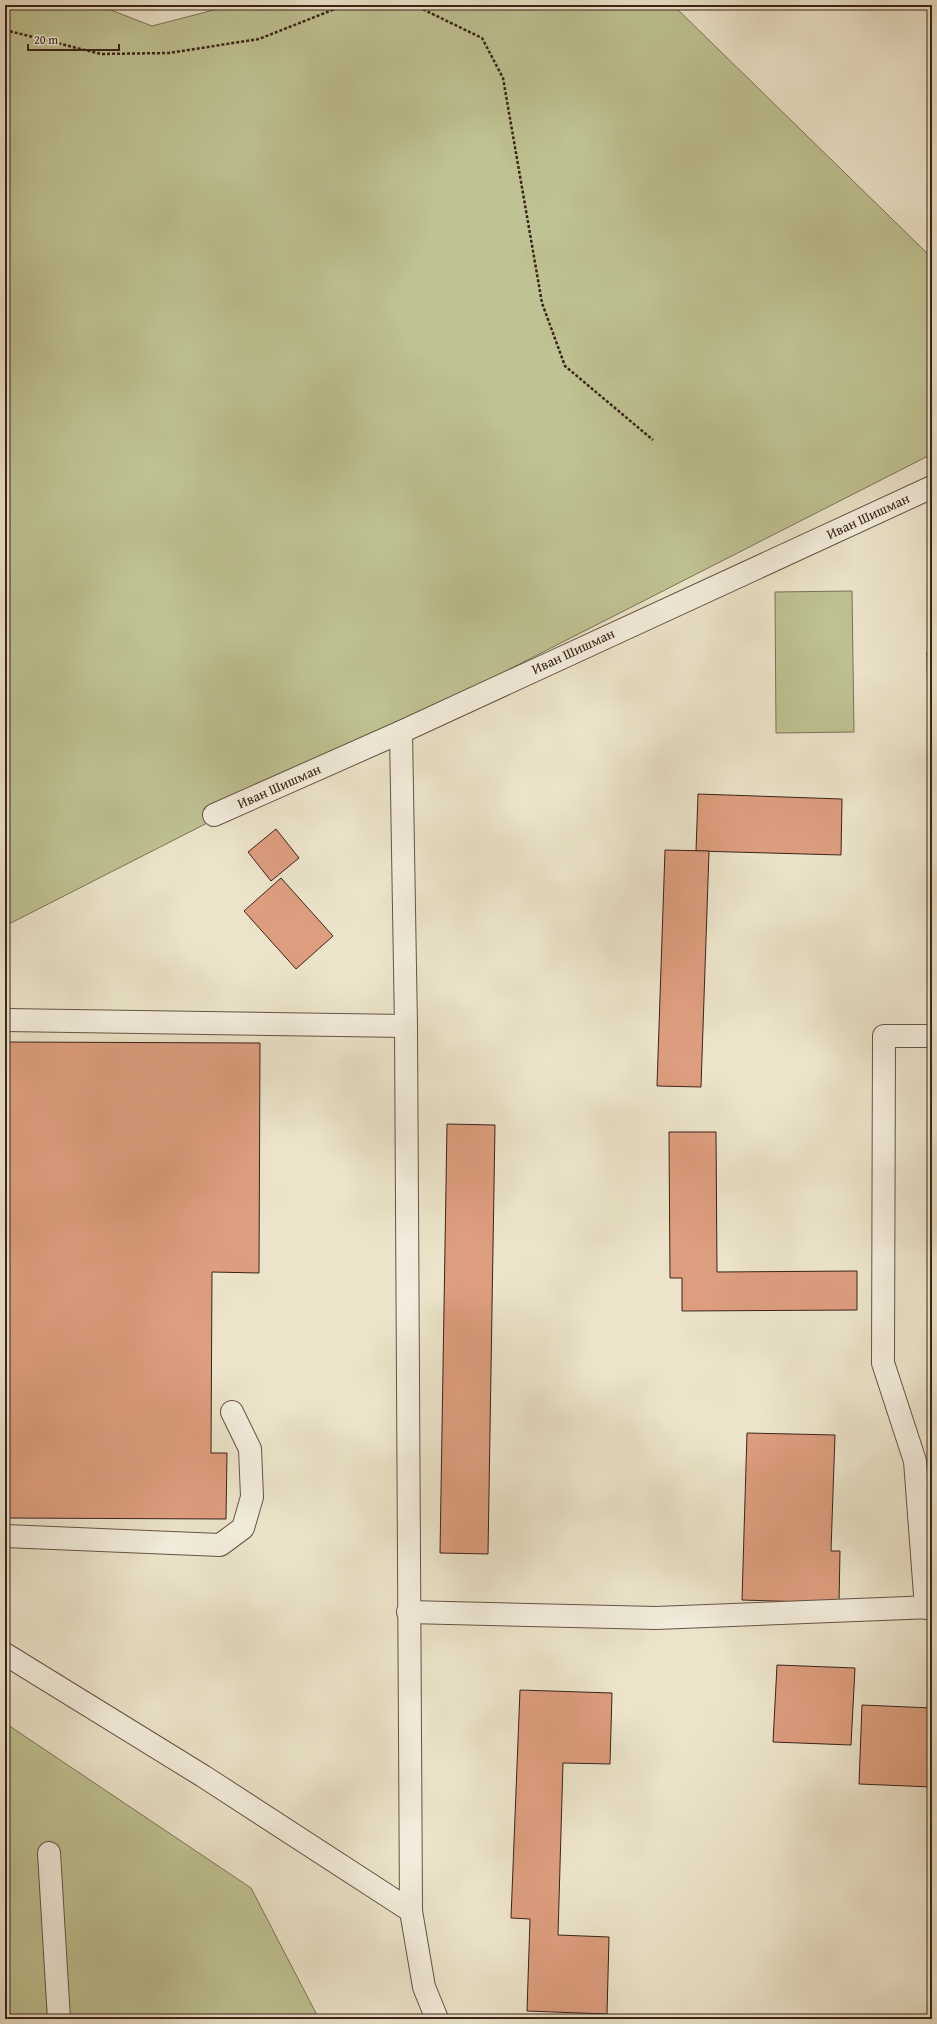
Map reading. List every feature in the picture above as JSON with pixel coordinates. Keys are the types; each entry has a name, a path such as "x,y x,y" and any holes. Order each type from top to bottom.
{"street":[{"name":"Иван Шишман","path":"214,815 401,732 932,486"},
{"path":"401,732 406,1026 408,1612 411,1911 424,1987 437,2019"},
{"path":"5,1020 406,1026"},
{"path":"408,1612 656,1618 929,1607 915,1461 884,1363 884,1036 932,1036"},
{"path":"5,1536 220,1545 242,1528 252,1497 250,1449 232,1412"},
{"path":"5,1654 203,1776 411,1911"},
{"path":"49,1853 59,2019"}],"path":[{"path":"5,30 101,54 169,53 259,39 346,5"},
{"path":"414,5 482,38 503,78 542,303 565,366 653,440"}],"green space":[{"path":"5,5 98,5 152,26 233,5 673,5 932,258 932,454 5,926"},
{"path":"852,591 854,732 776,733 775,592"},
{"path":"5,1723 251,1888 319,2019 5,2019"}],"building":[{"path":"927,652 932,652 932,892 931,892"},
{"path":"698,794 842,799 841,855 696,851"},
{"path":"276,829 299,858 271,881 248,852"},
{"path":"665,850 709,851 701,1087 657,1086"},
{"path":"281,878 333,936 296,969 244,911"},
{"path":"5,1042 260,1043 259,1273 212,1272 211,1453 227,1453 226,1519 5,1518"},
{"path":"447,1124 495,1125 488,1554 440,1553"},
{"path":"669,1132 716,1132 717,1272 857,1271 857,1310 682,1311 682,1278 670,1278"},
{"path":"747,1433 835,1435 831,1551 840,1551 839,1603 742,1600"},
{"path":"777,1665 855,1668 851,1745 773,1742"},
{"path":"520,1690 612,1693 610,1764 563,1763 558,1935 609,1937 607,2014 527,2011 530,1919 511,1918"},
{"path":"862,1705 932,1708 932,1787 859,1784"}]}
